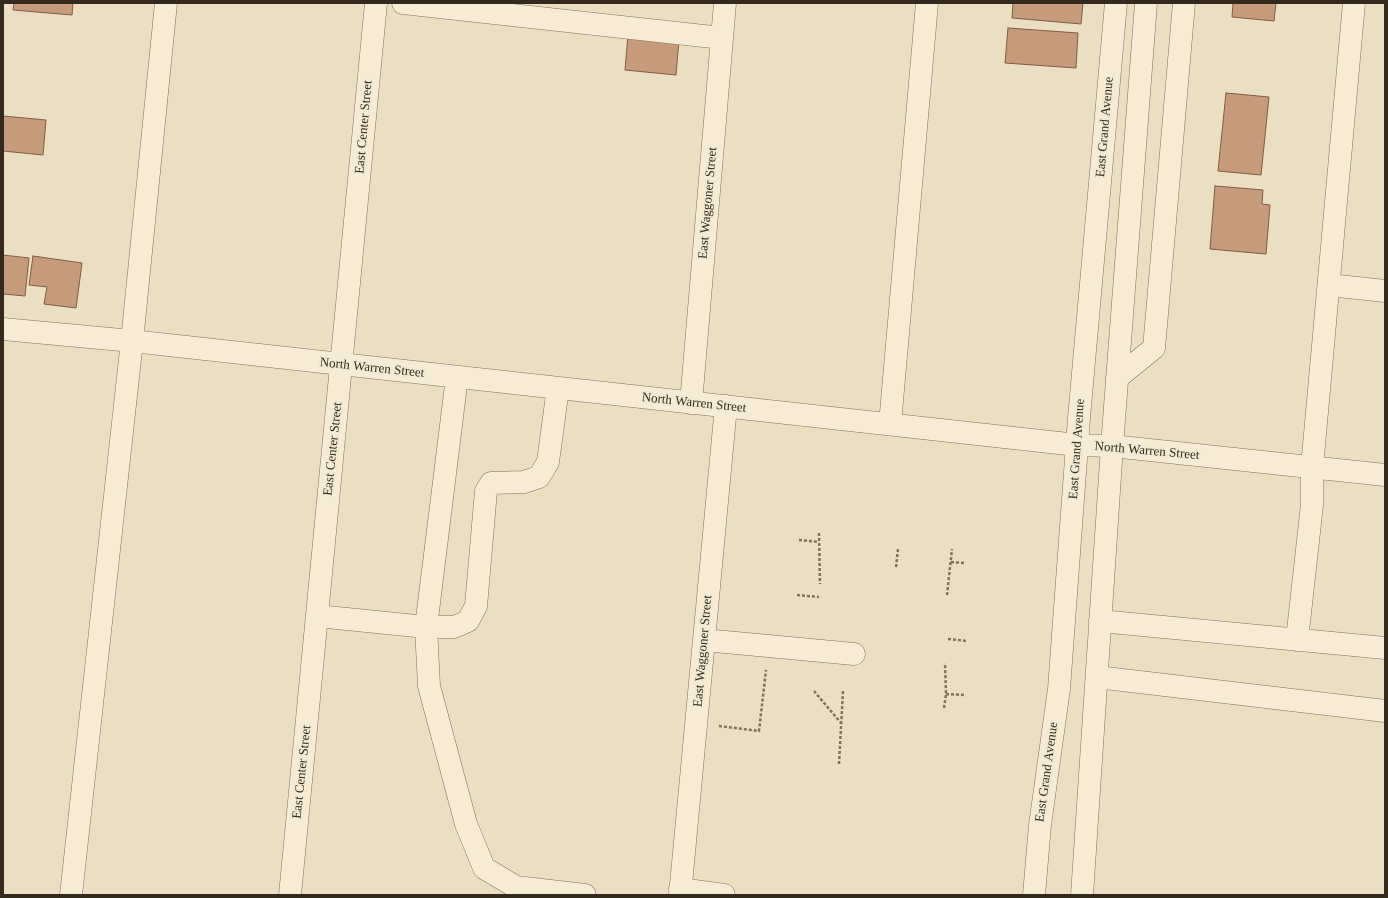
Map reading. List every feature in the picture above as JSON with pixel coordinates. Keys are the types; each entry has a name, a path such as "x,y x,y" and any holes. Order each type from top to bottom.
{"street":[{"path":"71,895 132,341 166,3"},
{"name":"East Center Street","path":"290,895 376,3"},
{"path":"404,3 548,11 722,38"},
{"name":"East Waggoner Street","path":"692,402 726,3"},
{"path":"890,424 926,3"},
{"name":"East Grand Avenue","path":"1034,895 1040,825 1059,689 1077,445 1116,3"},
{"path":"1082,895 1112,446 1146,3"},
{"path":"1117,378 1154,348 1184,3"},
{"path":"1301,640 1312,505 1312,467 1354,3"},
{"path":"1328,285 1385,291"},
{"name":"North Warren Street","path":"3,329 132,341 1077,445 1112,446 1385,475"},
{"path":"457,377 426,627 429,686 466,824 484,868 516,887 585,895"},
{"path":"317,616 426,627 454,627 468,621 476,606 486,491 491,483 524,482 539,477 548,462 558,388"},
{"name":"East Waggoner Street","path":"680,892 726,406"},
{"path":"1100,622 1385,648"},
{"path":"704,640 854,654"},
{"path":"1097,677 1385,711"},
{"path":"680,892 724,895"}],"path":[{"path":"819,533 820,584"},
{"path":"799,540 819,542"},
{"path":"896,567 898,548"},
{"path":"947,595 952,549"},
{"path":"951,562 964,563"},
{"path":"797,595 819,597"},
{"path":"948,639 967,641"},
{"path":"944,708 946,694 945,663"},
{"path":"714,726 759,731 766,669"},
{"path":"814,690 841,723"},
{"path":"839,764 843,691"},
{"path":"946,694 964,695"}],"building":[{"path":"14,3 73,3 72,15 13,10"},
{"path":"1013,3 1083,3 1081,24 1012,18"},
{"path":"1233,3 1276,3 1274,21 1232,17"},
{"path":"1008,28 1078,33 1076,68 1005,63"},
{"path":"628,35 679,40 676,75 625,70"},
{"path":"1226,93 1269,97 1261,175 1218,171"},
{"path":"3,116 46,120 43,155 3,151"},
{"path":"1215,186 1263,190 1262,204 1270,205 1266,254 1210,249"},
{"path":"3,255 29,258 25,296 3,294"},
{"path":"33,256 82,263 76,308 44,304 47,287 29,285"}]}
